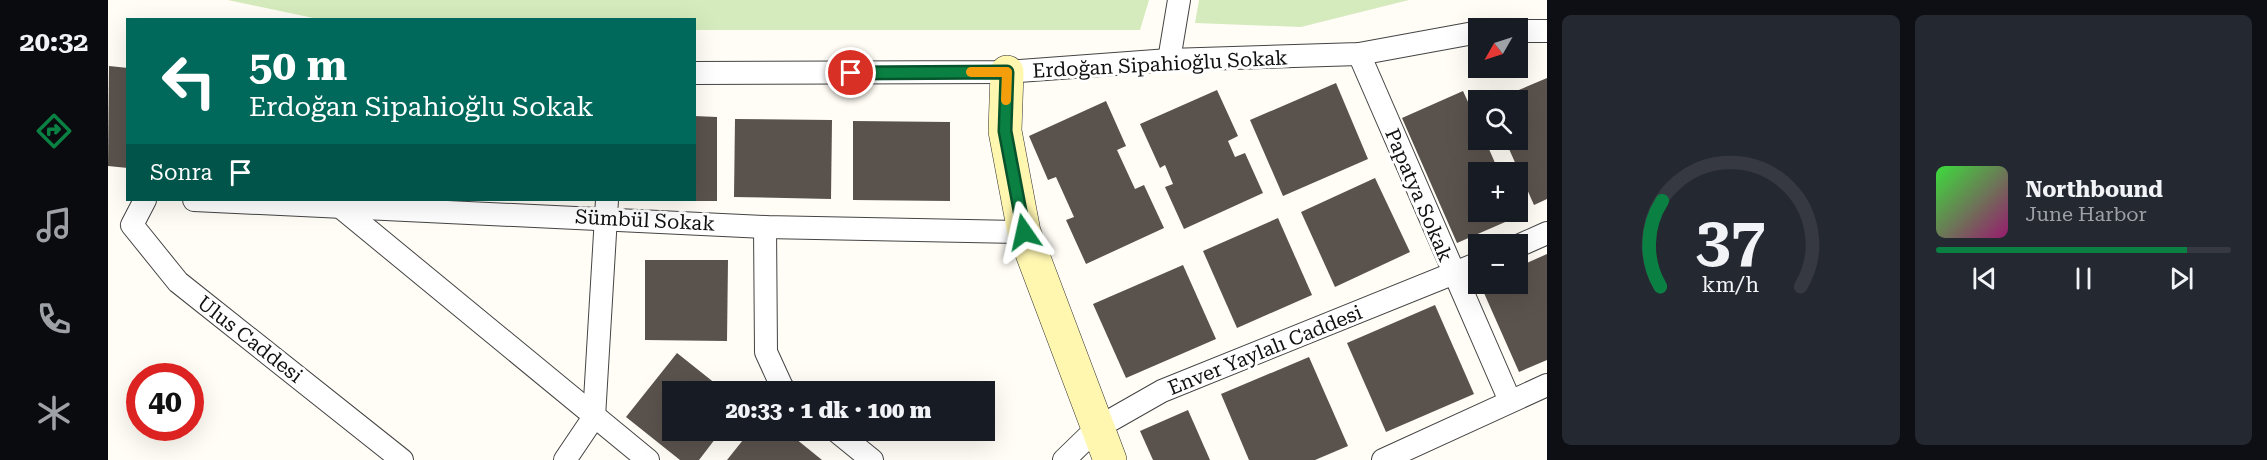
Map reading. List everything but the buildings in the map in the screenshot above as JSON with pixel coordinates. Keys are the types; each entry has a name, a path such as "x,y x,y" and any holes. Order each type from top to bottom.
{"street":[{"path":"1169,60 1179,0"},
{"path":"1528,31 1547,31"},
{"name":"Erdoğan Sipahioğlu Sokak","path":"696,73 1007,72 1169,60 1359,54 1468,34"},
{"name":"Papatya Sokak","path":"1359,54 1510,401"},
{"path":"1007,72 1005,131 1024,232 1110,460"},
{"name":"Ulus Caddesi","path":"144,201 132,225 178,282 402,460"},
{"name":"Sümbül Sokak","path":"223,201 607,209 765,226 1024,232"},
{"path":"338,205 648,460"},
{"path":"565,460 594,417 607,209"},
{"path":"765,226 766,352 779,381"},
{"path":"1528,242 1547,233"},
{"name":"Enver Yaylalı Caddesi","path":"1064,460 1097,428 1162,391 1468,268"},
{"path":"1383,460 1547,385"},
{"path":"849,441 872,460"}],"green space":[{"path":"228,0 1149,0 1140,30 696,30 696,18 314,18"},
{"path":"1199,0 1409,0 1301,27 1195,23"}],"slow traffic":[{"path":"971,72 1007,72 1006,100"}],"route":[{"path":"851,73 1007,72 1005,131 1024,232"}]}
